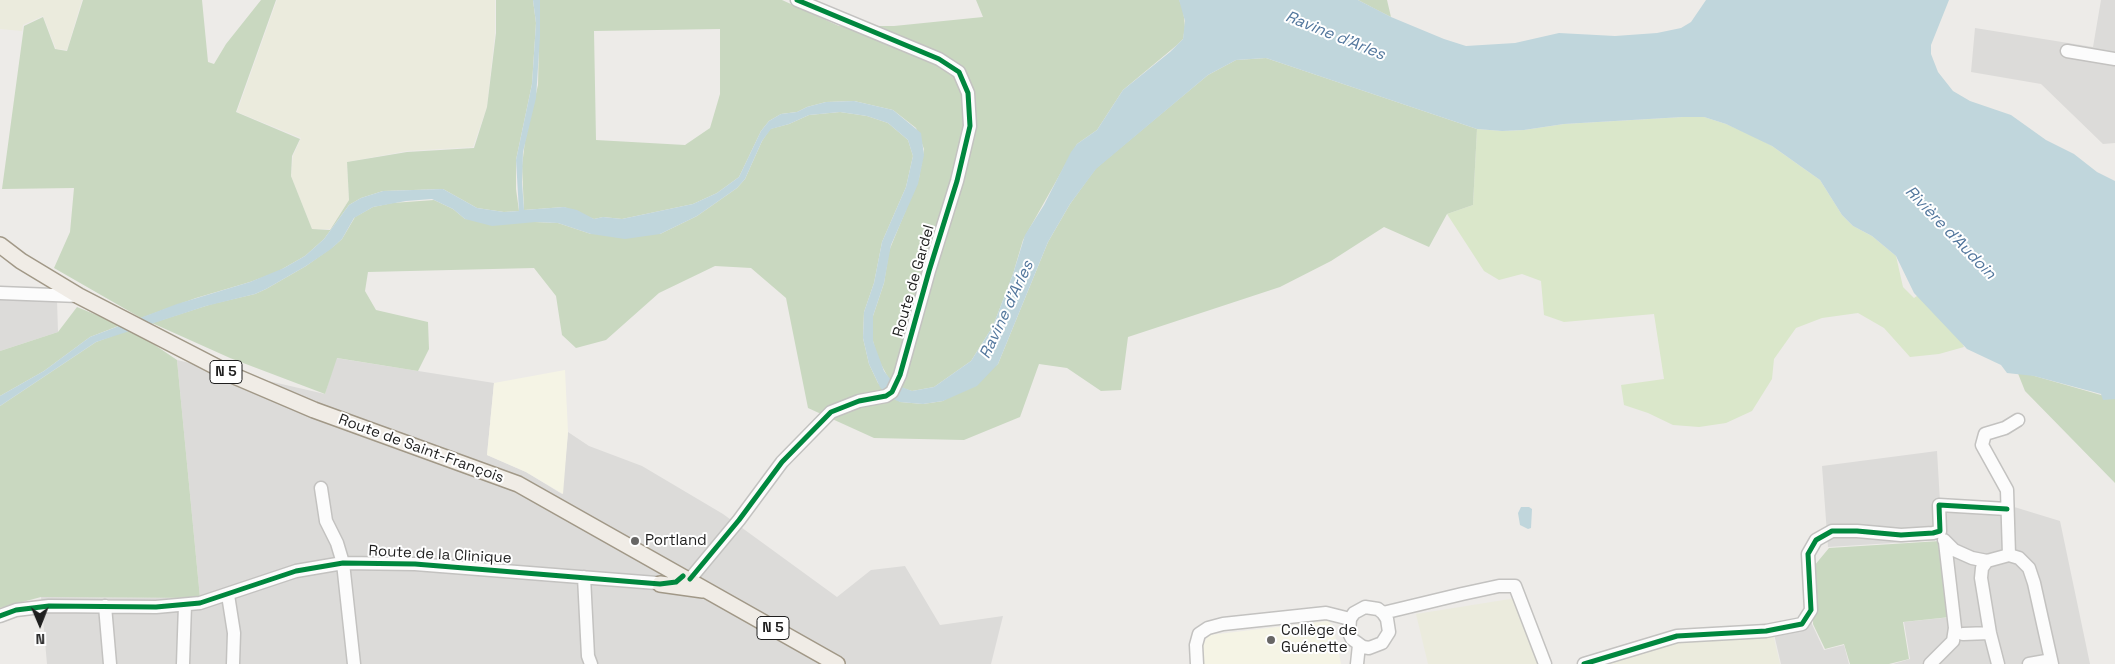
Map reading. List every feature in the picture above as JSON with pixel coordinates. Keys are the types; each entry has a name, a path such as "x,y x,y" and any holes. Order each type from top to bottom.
{"main road":[{"name":"Route de Saint-François","path":"0,245 21,261 78,296 232,374 314,410 518,484 837,664"},
{"path":"652,559 655,570 654,583 709,591"}],"street":[{"name":"Route de Gardel","path":"682,576 739,520 782,462 831,412 859,401 886,396 892,392 897,383 957,181 970,126 968,93 959,72 939,59 797,0"},
{"path":"2067,51 2115,59"},
{"path":"0,293 78,296"},
{"path":"2010,555 2007,490 1982,445 1985,434 2005,428 2018,420"},
{"path":"321,488 326,521 337,543 343,563 354,664"},
{"path":"1930,664 1953,641 1955,628 1939,505 2007,508"},
{"path":"1584,664 1677,636 1766,631 1802,624 1811,610 1808,554 1816,540 1832,531 1943,537 1954,550 1972,558 1987,561 2010,555 2019,558 2029,568 2034,583 2052,664 2046,661 2028,664"},
{"path":"1987,561 1982,568 1981,578 1990,633 1998,664"},
{"name":"Route de la Clinique","path":"0,616 16,610 49,606 185,606 228,595 296,571 343,563 415,564 654,583 682,576"},
{"path":"584,577 588,656 591,664"},
{"path":"1384,613 1499,586 1515,586 1545,664"},
{"path":"228,595 234,633 234,664"},
{"path":"105,606 110,664"},
{"path":"183,664 185,606"},
{"path":"1365,607 1378,609 1384,613 1389,625 1386,638 1376,646 1369,648 1359,645 1352,639 1349,633 1350,619 1354,614 1365,607"},
{"path":"1197,664 1197,640 1199,634 1208,628 1223,624 1326,613 1350,619"},
{"path":"1963,634 1990,633"},
{"path":"1357,664 1359,645"}],"shaded area":[{"path":"0,0 82,0 67,50 56,49 43,16 23,25 22,31 0,29"},
{"path":"277,0 495,0 495,33 487,107 473,147 407,151 347,162 349,200 330,229 312,229 291,176 293,156 301,138 237,112"},
{"path":"2101,0 2115,0 2115,143 2103,144 2041,84 1971,72 1975,28 2093,47"},
{"path":"0,289 57,300 58,332 0,351"},
{"name":"Portland","path":"336,358 494,383 487,455 526,472 562,494 568,432 589,446 642,466 723,514 837,597 871,570 905,566 940,625 1003,616 991,664 47,664 41,597 200,598 177,360 325,394"},
{"path":"565,370 568,432 563,494 526,472 487,455 494,383"},
{"path":"1937,451 1940,502 2011,506 2060,521 2090,664 1893,664 1910,659 1904,622 1952,617 1941,540 1828,547 1822,466"},
{"path":"1523,593 1550,664 1428,664 1416,614 1510,599"},
{"name":"Collège de Guénette","path":"1328,621 1333,625 1341,664 1204,664 1202,645 1209,635"},
{"path":"1811,622 1824,650 1844,645 1849,664 1781,664 1774,634"},
{"path":"1773,634 1780,664 1596,664 1677,640"}],"green space":[{"path":"83,0 202,0 208,62 214,64 226,44 261,0 276,0 236,112 300,139 292,156 291,176 312,229 330,230 349,200 347,162 407,152 474,148 487,107 496,33 496,0 533,0 536,23 532,84 516,160 516,189 519,211 504,212 477,208 443,189 383,191 361,198 349,205 324,239 305,256 277,272 141,318 54,268 70,232 74,188 2,189 24,26 43,17 55,49 67,51"},
{"path":"540,0 782,0 839,26 894,26 983,17 976,0 1179,0 1183,8 1185,27 1183,39 1123,90 1097,130 1077,144 1023,240 1013,274 993,326 971,361 934,387 912,391 899,387 889,379 877,357 873,341 873,316 884,283 889,251 919,178 924,149 916,128 893,110 854,101 826,102 797,112 781,114 769,121 761,131 739,177 717,193 693,204 622,219 603,217 594,219 564,207 524,210 522,166 525,141 538,85","holes":["720,29 720,94 710,128 685,145 596,140 594,31"]},
{"path":"1358,0 1387,0 1391,17 1377,10"},
{"path":"1266,58 1477,129 1473,205 1447,214 1429,247 1384,227 1331,261 1280,287 1128,337 1121,390 1101,391 1067,368 1039,364 1020,417 964,440 874,438 808,408 786,298 751,268 715,266 659,293 606,340 576,348 562,335 556,296 534,268 368,272 365,291 376,310 428,322 429,349 418,371 337,358 325,394 230,358 152,323 212,304 255,294 266,289 306,266 334,246 342,239 355,217 373,207 392,203 434,200 453,209 465,219 558,223 591,234 660,234 697,216 737,188 745,179 762,141 770,129 789,124 809,115 840,112 867,116 888,123 908,140 913,156 906,187 882,242 874,283 864,312 863,338 869,364 878,383 900,402 923,404 943,401 998,364 1048,242 1070,204 1096,168 1208,75 1236,60"},
{"path":"1704,117 1758,138 1820,180 1842,215 1853,226 1872,236 1896,256 1903,287 1914,298 1924,291 1951,320 1964,347 1939,354 1910,357 1884,328 1858,313 1822,318 1796,328 1774,359 1772,379 1752,411 1726,423 1699,427 1673,425 1648,413 1624,405 1621,385 1664,379 1654,314 1564,322 1544,315 1541,281 1522,274 1499,280 1484,271 1447,214 1473,205 1477,129 1524,130 1564,124"},
{"path":"77,307 121,325 90,337 44,371 0,396 0,351 58,332"},
{"path":"131,329 177,360 200,598 41,597 0,608 0,406 96,342"},
{"path":"2017,371 2115,399 2115,483 2025,391"},
{"path":"1940,541 1950,617 1903,622 1909,659 1889,664 1850,664 1844,644 1825,649 1813,624 1814,566 1829,548"}],"water":[{"path":"533,0 540,0 540,36 536,98 523,152 522,182 524,210 564,207 577,210 594,219 603,217 622,219 693,204 717,193 739,177 761,131 769,121 781,114 797,112 826,102 854,101 893,110 921,133 924,155 918,184 891,245 884,283 873,316 873,341 884,371 894,384 912,391 934,387 971,361 993,326 1013,274 1025,235 1044,205 1071,152 1077,144 1097,130 1123,90 1183,39 1185,21 1179,0 1358,0 1391,17 1466,46 1515,43 1559,33 1615,36 1657,33 1681,28 1691,22 1706,0 1949,0 1931,45 1931,54 1938,72 1953,91 1970,101 2011,115 2046,140 2074,154 2097,172 2115,181 2115,399 2103,400 2101,394 2034,376 2007,373 2001,365 1967,349 1914,293 1896,256 1872,236 1853,226 1842,215 1820,180 1772,146 1726,124 1704,117 1683,117 1564,124 1524,130 1477,129 1266,58 1236,60 1208,75 1096,169 1070,204 1048,242 998,364 977,386 943,401 923,404 900,402 888,397 880,387 869,364 863,338 864,312 874,283 882,242 906,187 913,156 908,140 888,123 867,116 840,112 809,115 789,124 771,129 762,141 745,179 737,188 697,216 660,234 625,239 591,234 558,223 536,222 492,226 465,219 453,209 432,199 406,201 373,207 354,218 342,239 331,249 266,289 255,294 206,306 96,342 0,406 0,396 44,371 90,337 177,304 250,282 284,268 305,256 324,239 349,205 361,198 383,191 443,189 477,208 504,212 519,211 516,160 532,84 536,23"},
{"path":"1521,507 1532,509 1531,528 1528,529 1520,525 1518,513"}],"cycle path":[{"path":"690,579 739,520 782,462 831,412 859,401 886,396 892,392 900,375 957,181 970,126 968,93 959,72 939,59 797,0"},
{"path":"1584,664 1677,636 1766,631 1802,624 1811,610 1808,554 1816,540 1832,531 1901,535 1933,533 1940,531 1939,505 2007,509"},
{"path":"0,616 16,610 49,606 156,607 200,603 296,571 343,563 415,564 660,584 676,582 683,576"}],"place":[{"name":"Portland","path":"635,541"},
{"name":"Collège de Guénette","path":"1271,640"}],"water label":[{"name":"Ravine d'Arles","path":"1335,36"},
{"name":"Rivière d'Audoin","path":"1950,233"},
{"name":"Ravine d'Arles","path":"1007,310"}]}
